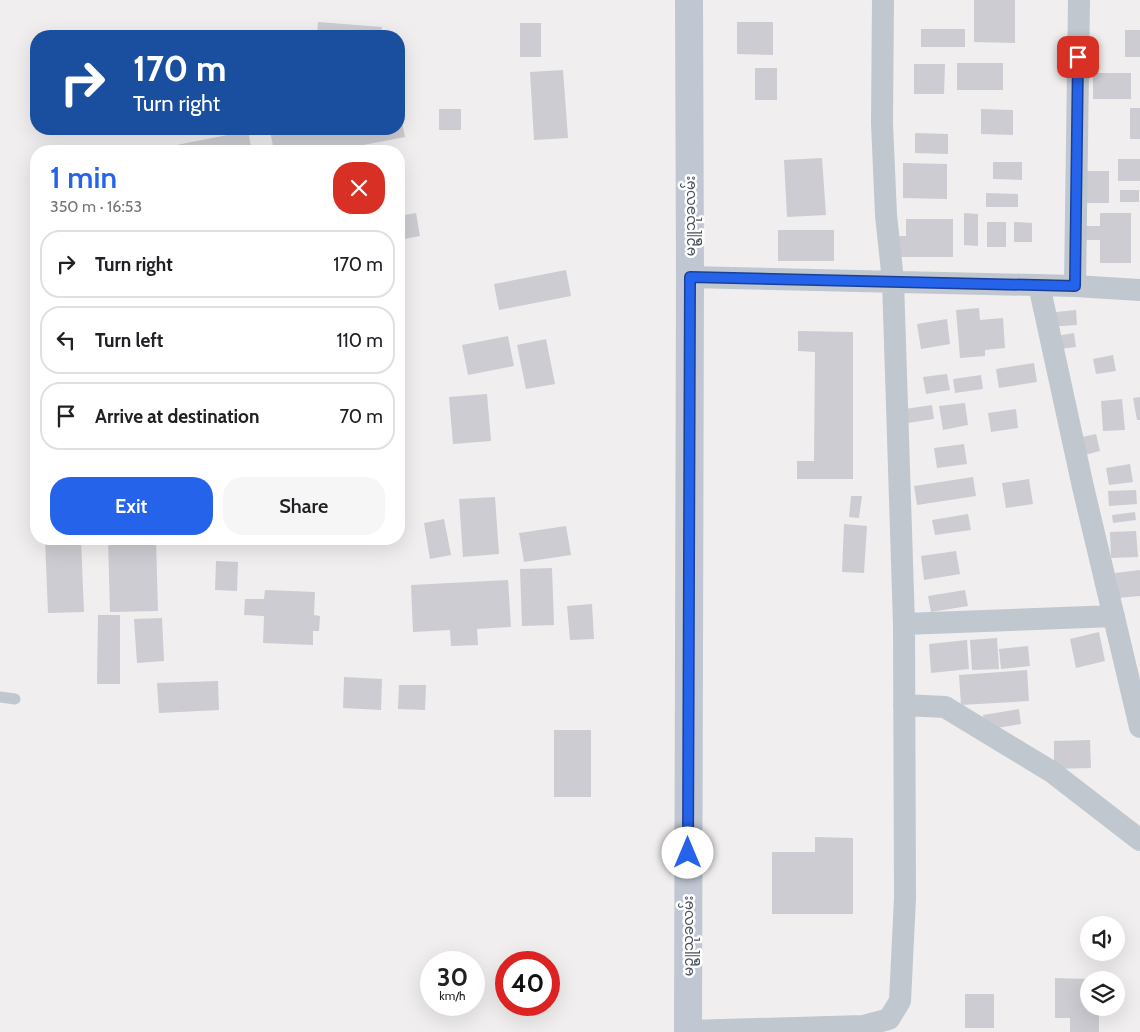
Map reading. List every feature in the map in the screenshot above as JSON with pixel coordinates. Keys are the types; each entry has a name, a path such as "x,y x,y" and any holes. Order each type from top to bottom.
{"street":[{"name":"မဥ္ဇူသုခလမ်း","path":"688,1032 689,0"},
{"path":"688,1032 863,1026 889,1019 900,1001 905,898 904,624 893,281 886,215 882,123 883,0"},
{"path":"1075,286 1079,0"},
{"path":"690,277 1075,286 1140,290"},
{"path":"1039,285 1140,727"},
{"path":"904,624 1114,616"},
{"path":"904,705 945,707 1052,772 1140,840"}],"lane":[{"path":"0,697 15,699"}],"building":[{"path":"974,0 1015,0 1015,43 974,42"},
{"path":"318,22 382,27 382,30 317,30"},
{"path":"737,22 773,22 773,55 737,54"},
{"path":"520,23 541,23 541,57 520,57"},
{"path":"921,29 965,29 965,47 921,47"},
{"path":"1125,30 1140,30 1140,57 1125,57"},
{"path":"957,63 1003,63 1003,90 957,90"},
{"path":"914,64 945,64 944,94 914,94"},
{"path":"755,68 777,68 777,100 755,100"},
{"path":"563,70 568,138 534,140 530,72"},
{"path":"1093,73 1131,73 1131,99 1093,99"},
{"path":"1130,108 1140,108 1140,139 1130,139"},
{"path":"439,109 461,109 461,130 439,130"},
{"path":"981,109 1013,110 1013,135 981,134"},
{"path":"915,133 948,134 948,154 915,153"},
{"path":"228,135 249,135 251,145 177,145"},
{"path":"271,135 405,135 405,137 363,145 273,145"},
{"path":"822,158 826,215 787,217 784,160"},
{"path":"1118,159 1140,159 1140,181 1118,181"},
{"path":"993,162 1022,162 1022,180 993,179"},
{"path":"903,163 947,164 947,199 903,198"},
{"path":"1087,171 1109,171 1109,203 1087,203"},
{"path":"1120,190 1139,190 1139,202 1120,202"},
{"path":"986,193 1018,194 1018,207 986,207"},
{"path":"416,213 420,236 405,239 405,215"},
{"path":"964,213 978,214 978,246 964,245"},
{"path":"1100,213 1131,213 1131,263 1100,263 1100,240 1085,240 1085,226 1100,226"},
{"path":"906,219 953,219 953,257 898,257 898,236 906,236"},
{"path":"987,222 1006,222 1006,247 987,247"},
{"path":"1014,222 1032,223 1032,242 1014,242"},
{"path":"778,230 834,230 834,261 778,261"},
{"path":"566,270 571,296 499,310 494,284"},
{"path":"979,308 980,320 1003,318 1005,348 985,350 985,356 960,358 956,310"},
{"path":"1076,310 1077,325 1047,327 1046,313"},
{"path":"947,319 950,344 921,349 917,324"},
{"path":"798,331 853,332 853,479 797,479 797,461 814,461 815,352 798,351"},
{"path":"1074,333 1076,347 1052,350 1050,337"},
{"path":"508,336 514,366 468,375 462,345"},
{"path":"546,339 555,384 526,389 517,345"},
{"path":"1113,355 1116,371 1096,374 1093,359"},
{"path":"1034,363 1037,382 999,388 996,369"},
{"path":"947,374 950,390 926,394 923,377"},
{"path":"981,375 983,389 955,393 953,379"},
{"path":"487,394 491,441 453,444 449,397"},
{"path":"1140,397 1140,420 1137,420 1133,398"},
{"path":"1122,399 1125,430 1103,431 1101,401"},
{"path":"965,403 968,425 943,430 939,406"},
{"path":"932,405 934,419 908,423 905,409"},
{"path":"1016,409 1018,428 991,432 988,413"},
{"path":"1096,434 1100,451 1077,457 1073,439"},
{"path":"964,444 967,464 937,468 934,448"},
{"path":"1130,464 1133,482 1109,485 1106,468"},
{"path":"973,477 976,496 917,505 914,486"},
{"path":"1029,479 1033,504 1006,508 1002,483"},
{"path":"1136,490 1137,504 1109,506 1108,491"},
{"path":"851,496 862,496 859,518 849,517"},
{"path":"495,497 499,554 463,557 459,499"},
{"path":"1135,512 1136,520 1113,523 1112,515"},
{"path":"968,514 971,530 935,535 932,520"},
{"path":"444,519 451,555 430,559 424,523"},
{"path":"844,524 867,526 864,573 842,572"},
{"path":"566,526 571,555 524,562 519,533"},
{"path":"1136,531 1138,557 1111,558 1110,532"},
{"path":"45,545 81,545 84,612 48,613"},
{"path":"108,545 156,545 158,611 110,612"},
{"path":"956,551 960,574 924,580 921,556"},
{"path":"216,561 238,562 237,591 215,590"},
{"path":"552,568 554,625 522,626 520,569"},
{"path":"1140,570 1140,596 1118,598 1115,573"},
{"path":"508,580 511,627 477,629 478,645 451,646 450,630 413,632 411,585"},
{"path":"265,590 315,592 314,615 320,616 319,631 313,631 313,645 263,643 264,616 244,615 245,599 264,599"},
{"path":"965,590 968,606 931,612 928,596"},
{"path":"592,604 594,639 570,640 567,606"},
{"path":"98,615 120,615 120,684 97,684"},
{"path":"162,618 164,661 137,663 134,619"},
{"path":"1099,632 1105,661 1076,668 1070,639"},
{"path":"997,638 999,669 972,670 970,640"},
{"path":"967,640 969,669 931,673 929,644"},
{"path":"1028,646 1030,666 1001,669 999,649"},
{"path":"1027,670 1029,701 961,705 959,675"},
{"path":"344,677 382,679 381,710 343,708"},
{"path":"218,681 219,710 159,713 157,683"},
{"path":"399,685 426,685 425,710 398,709"},
{"path":"1019,709 1021,724 985,730 983,715"},
{"path":"554,730 591,730 591,797 554,797"},
{"path":"1090,740 1091,768 1054,769 1054,741"},
{"path":"815,837 853,838 853,914 772,914 772,852 815,852"},
{"path":"1055,978 1080,979 1080,1016 1099,1016 1099,1032 1070,1032 1070,1018 1055,1018"},
{"path":"965,994 994,994 994,1028 965,1028"}],"route":[{"path":"688,853 690,277 1075,286 1078,57"}]}
